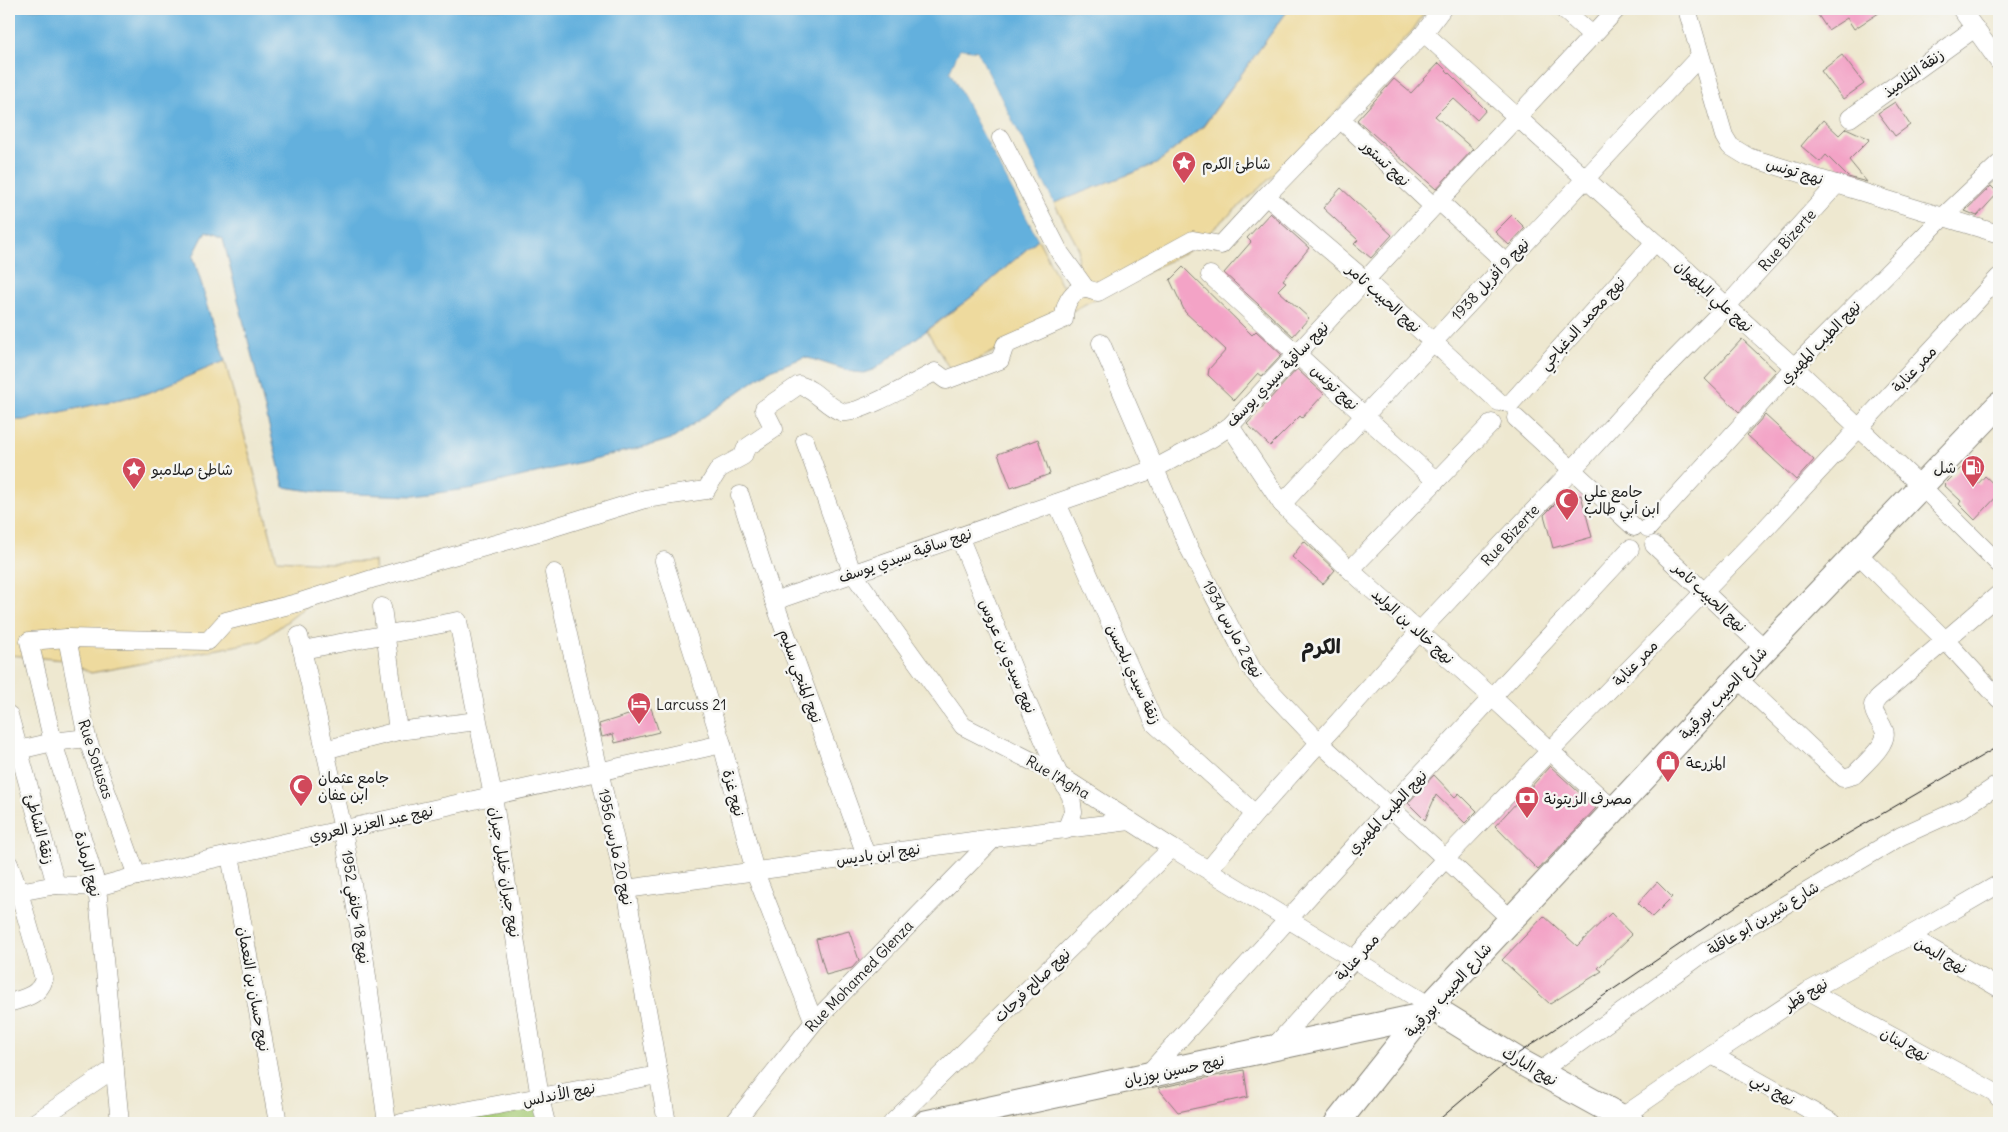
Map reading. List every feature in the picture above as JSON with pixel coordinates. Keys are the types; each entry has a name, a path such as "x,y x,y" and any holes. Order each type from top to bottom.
{"main road":[{"name":"شارع الحبيب بورقيبة","path":"1337,1123 1425,1011 1856,552 1999,405"},
{"name":"نهج البارك","path":"1425,1011 1627,1120"},
{"name":"نهج حسين بوزيان","path":"926,1123 976,1118 1425,1011"}],"street":[{"path":"1001,138 1060,253 1086,289 1098,292 1193,240 1221,245 1424,33 1442,9"},
{"path":"1562,9 1592,35"},
{"name":"نهج ساقية سيدي يوسف","path":"774,601 852,572 1154,469 1212,438 1230,426 1617,9"},
{"name":"نهج تونس","path":"1687,9 1724,136 1730,146 1748,157 1999,234"},
{"path":"1962,9 1999,62"},
{"name":"زنقة التلاميذ","path":"1850,118 1975,28"},
{"name":"نهج علي البلهوان","path":"1424,33 1794,367 1921,486 1999,564"},
{"name":"نهج 9 أفريل 1938","path":"1282,504 1432,341 1700,56"},
{"name":"نهج تستور","path":"1340,120 1506,263"},
{"name":"نهج الطيب المهيري","path":"1641,527 1794,367 1944,216 1999,164"},
{"name":"Rue Bizerte","path":"1209,869 1255,814 1419,632 1658,376 1726,306 1837,184"},
{"name":"نهج الحبيب ثامر","path":"1266,196 1508,408 1572,470 1641,527"},
{"name":"نهج محمد الدغباجي","path":"1508,408 1655,242"},
{"name":"نهج تونس","path":"1210,275 1364,414 1436,482"},
{"name":"ممر عنابة","path":"1272,1049 1446,858 1705,592 1999,277"},
{"path":"67,638 208,641 226,621 297,603 440,559 634,504 645,499 706,490 719,469 743,456 746,448 774,429 764,409 799,385 810,388 831,407 845,413 863,408 934,372 946,380 1000,360 1005,345 1063,319 1064,309 1070,297 1086,289"},
{"name":"نهج 2 مارس 1934","path":"1101,343 1188,546 1252,668 1261,681 1319,742 1391,806 1512,920"},
{"path":"1350,570 1492,423 1495,427 1505,428 1514,423 1508,408"},
{"name":"نهج خالد بن الوليد","path":"1230,426 1282,504 1350,570 1614,810"},
{"name":"Rue l'Agha","path":"805,441 852,572 963,726 1059,775 1172,848 1355,960 1425,1011"},
{"name":"نهج المنجي سليم","path":"740,495 774,601 866,855"},
{"name":"زنقة سيدي بلحسن","path":"1057,503 1155,724 1255,814"},
{"path":"1641,527 1655,537 1654,545 1648,552 1643,554 1634,552 1627,543 1627,537 1641,527"},
{"name":"نهج سيدي بن عروس","path":"959,536 1021,688 1073,803 1073,812 1066,830"},
{"name":"نهج الحبيب ثامر","path":"1654,545 1765,649"},
{"name":"نهج الطيب المهيري","path":"1146,1076 1391,806 1630,549"},
{"path":"1856,552 1946,641 1999,700"},
{"name":"نهج غزة","path":"664,561 722,744 755,872 814,1022"},
{"name":"نهج 20 مارس 1956","path":"554,573 626,889 667,1123"},
{"path":"1737,678 1843,778 1848,778 1854,775 1884,743 1886,735 1884,728 1874,715 1872,705 1999,594"},
{"path":"382,607 398,731"},
{"name":"نهج جبران خليل جبران","path":"384,634 458,621 493,796 540,1098 546,1123"},
{"name":"نهج 18 جانفي 1952","path":"384,634 300,643 343,829 365,962 387,1123"},
{"name":"نهج الرمادة","path":"67,638 29,641 53,742 96,887 120,1123"},
{"name":"Rue Sotusas","path":"67,638 87,738 137,876"},
{"name":"زنقة الشاطئ","path":"9,715 14,750 56,885"},
{"path":"324,750 398,731 477,721"},
{"path":"14,750 53,742 87,738"},
{"name":"نهج عبد العزيز العروي","path":"19,892 56,885 96,887 137,876 722,744"},
{"name":"شارع شيرين أبو عاقلة","path":"1539,1072 1705,952 1901,836 1963,808 1999,784"},
{"name":"نهج ابن باديس","path":"626,889 866,855 1130,821"},
{"name":"Rue Mohamed Glenza","path":"734,1123 814,1022 994,838"},
{"name":"نهج صالح فرحات","path":"892,1123 1172,848"},
{"name":"نهج حسان بن النعمان","path":"230,855 278,1123"},
{"path":"9,864 44,979 42,987 37,992 9,1003"},
{"name":"نهج قطر","path":"1627,1120 1712,1055 1809,991 1999,884"},
{"name":"نهج اليمن","path":"1909,936 1999,988"},
{"name":"نهج لبنان","path":"1809,991 1998,1091"},
{"name":"نهج دبي","path":"1712,1055 1833,1123"},
{"path":"34,1123 115,1068"},
{"name":"نهج الأندلس","path":"402,1123 658,1076"}],"green space":[{"path":"542,1106 545,1123 445,1123"}],"sand":[{"name":"شاطئ الکرم","path":"1289,9 1427,9 1413,30 1293,158 1190,250 952,373 927,331 978,292 1038,239 1062,286 1074,279 1079,249 1054,203 1156,164 1203,127"},
{"name":"شاطئ صلامبو","path":"225,361 277,560 329,563 374,561 375,583 314,601 261,641 91,673 64,660 9,655 9,420 24,420 148,393"}],"water":[{"path":"9,9 1289,9 1203,126 1156,164 1054,203 977,51 960,49 950,71 1038,239 978,292 875,369 864,373 853,372 805,357 768,371 674,438 474,488 414,496 326,493 284,487 223,238 206,231 193,256 225,361 148,393 24,420 9,420"}],"pier":[{"path":"960,49 977,51 1055,205 1051,204 975,53 961,52 953,71 1040,238 1039,241 950,71"}],"building":[{"path":"1814,9 1885,9 1854,29 1847,18 1828,30"},
{"path":"1842,55 1864,84 1843,99 1821,71"},
{"path":"1439,63 1486,110 1477,120 1453,98 1435,116 1473,149 1436,189 1357,120 1394,79 1411,93"},
{"path":"1895,102 1910,125 1895,136 1878,113"},
{"path":"1823,120 1839,135 1846,128 1870,139 1849,160 1867,182 1848,177 1826,155 1820,162 1801,146"},
{"path":"1991,186 1998,193 1977,216 1965,211"},
{"path":"1341,188 1392,235 1371,258 1354,244 1358,240 1323,208"},
{"path":"1270,213 1309,248 1283,280 1286,282 1278,290 1309,318 1293,336 1224,273 1251,242 1247,238"},
{"path":"1512,215 1525,228 1509,245 1495,232"},
{"path":"1183,267 1252,335 1256,331 1282,355 1262,376 1258,373 1234,400 1208,375 1209,369 1226,350 1185,312 1170,280"},
{"path":"1742,339 1776,371 1739,412 1705,379"},
{"path":"1297,369 1324,394 1302,418 1300,416 1270,446 1247,424"},
{"path":"1765,415 1814,460 1796,480 1747,435"},
{"path":"1038,439 1050,474 1011,488 998,454"},
{"path":"1961,468 1978,484 1985,476 1999,489 1999,494 1975,520 1959,504 1961,501 1944,485"},
{"name":"جامع علي ابن أبي طالب","path":"1581,495 1592,537 1553,548 1544,515 1558,501"},
{"path":"1304,541 1335,570 1323,584 1292,557"},
{"name":"Larcuss 21","path":"651,708 659,732 615,743 613,734 602,737 599,724"},
{"path":"1550,766 1596,808 1538,870 1495,826"},
{"path":"1434,775 1455,797 1459,793 1477,811 1465,823 1436,795 1425,820 1408,803"},
{"path":"1657,882 1672,897 1652,917 1638,903"},
{"path":"1611,913 1632,935 1598,968 1602,971 1550,1004 1502,960 1544,916 1577,946"},
{"path":"849,931 859,960 852,968 826,975 816,939"},
{"path":"1244,1070 1248,1097 1178,1112 1158,1088"}],"tram line":[{"path":"1435,1123 1513,1057 1818,851 1999,746"}],"place":[{"name":"شاطئ الکرم","path":"1184,184"},
{"name":"شل","path":"1973,488"},
{"name":"شاطئ صلامبو","path":"134,490"},
{"name":"جامع علي ابن أبي طالب","path":"1567,521"},
{"name":"Larcuss 21","path":"639,725"},
{"name":"المزرعة","path":"1668,783"},
{"name":"جامع عثمان ابن عفان","path":"301,807"},
{"name":"مصرف الزيتونة","path":"1527,819"}],"district":[{"name":"الكرم","path":"1321,646"}]}
